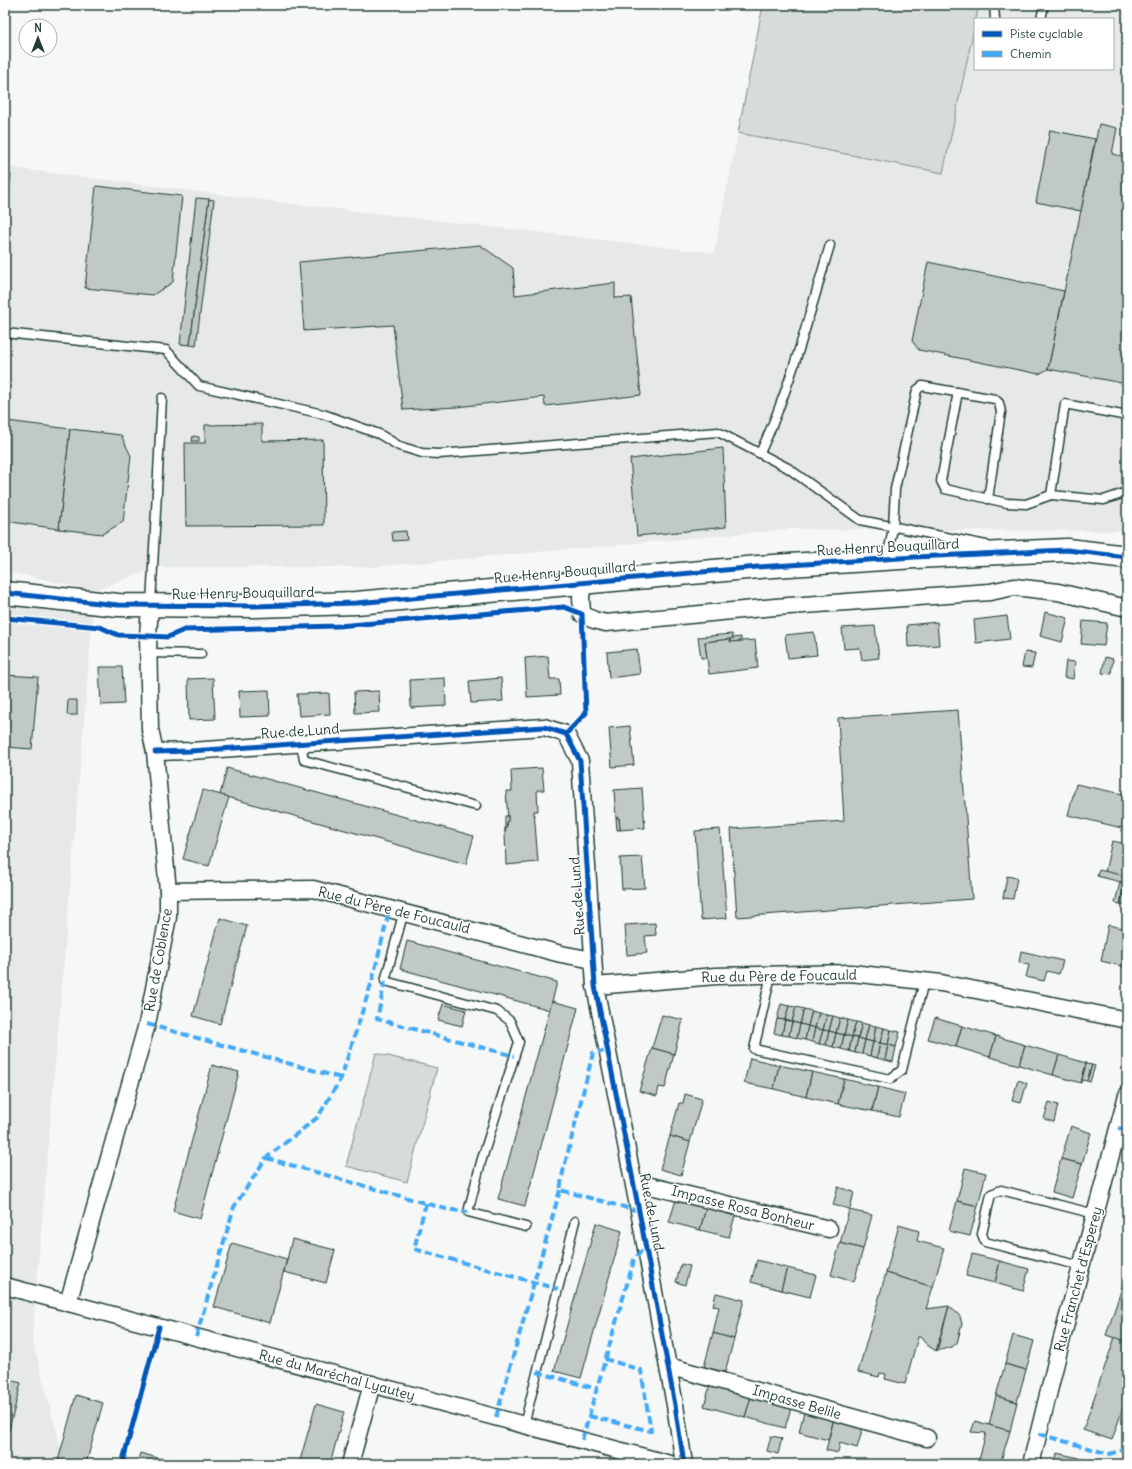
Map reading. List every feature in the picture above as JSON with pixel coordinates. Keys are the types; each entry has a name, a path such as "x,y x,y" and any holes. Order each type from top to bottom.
{"main road":[{"name":"Rue Henry Bouquillard","path":"5,593 150,607 255,606 356,602 583,584 758,567 886,559 1068,550 1127,557"},
{"name":"Rue Henry Bouquillard","path":"1020,552 1064,558 1127,570"},
{"name":"Rue Henry Bouquillard","path":"1064,558 1127,562"}],"street":[{"path":"583,584 581,597 582,614 594,620 606,623 775,607 990,592 1014,587 1058,592 1127,608"},
{"name":"Rue de Coblence","path":"68,1303 147,1024 168,917 168,891 156,752 150,729 148,653 150,607"},
{"name":"Rue de Lund","path":"156,752 544,727 566,734 580,761 595,986 634,1182 668,1366 684,1464"},
{"name":"Rue du Père de Foucauld","path":"168,891 313,889 404,911 561,954 593,960"},
{"name":"Rue du Père de Foucauld","path":"595,986 716,976 851,973 942,983 1127,1020"},
{"name":"Rue Franchet d'Esperey","path":"1031,1464 1081,1266 1127,1095"},
{"name":"Impasse Rosa Bonheur","path":"634,1182 829,1229"},
{"name":"Rue du Maréchal Lyautey","path":"5,1286 524,1425 620,1458 670,1464"},
{"name":"Impasse Belile","path":"668,1366 927,1438"},
{"path":"350,1464 372,1384"}],"lane":[{"path":"994,5 995,18"},
{"path":"1041,18 1044,5"},
{"path":"760,453 774,424 830,245"},
{"path":"5,333 166,350 199,386 324,414 379,434 399,446 422,453 439,454 718,432 788,468 860,520 893,528 1020,552"},
{"path":"886,559 893,528 895,489 917,390 922,386 995,399 999,403 1001,412 988,499"},
{"path":"958,392 941,481 942,486 945,489 1007,504 1026,504 1051,496 1104,500 1127,492"},
{"path":"150,607 162,398"},
{"path":"1051,496 1066,404 1127,416"},
{"path":"148,653 201,654"},
{"path":"301,743 304,760 476,806"},
{"path":"404,911 385,981 497,1011 510,1021 519,1042 481,1162 468,1212 526,1227"},
{"path":"771,975 754,1049 890,1080 902,1070 924,981"},
{"path":"1081,1266 985,1242 982,1234 991,1194 1001,1190 1095,1214"},
{"path":"524,1425 575,1221"}],"shaded area":[{"path":"763,5 979,5 976,18 974,18 974,28 943,173 738,133"},
{"path":"979,5 1127,5 1127,531 792,529 372,567 157,567 95,590 32,1339 65,1464 5,1464 5,599 93,590 5,571 5,167 270,201 714,253 738,133 943,173 974,30 974,70 1114,70 1114,18 976,18"},
{"path":"376,1053 437,1068 407,1182 346,1166"}],"building":[{"path":"1099,124 1117,128 1112,154 1127,157 1127,384 1048,369"},
{"path":"1050,130 1095,139 1081,211 1036,202"},
{"path":"5,174 11,175 5,226"},
{"path":"96,186 182,196 173,282 153,295 85,288"},
{"path":"196,198 209,199 190,345 180,344"},
{"path":"209,199 214,200 196,346 190,345"},
{"path":"480,245 513,268 515,295 615,283 615,298 631,297 641,395 545,406 544,397 457,407 403,410 393,325 304,331 299,262"},
{"path":"928,262 1064,291 1048,369 1039,374 919,350 912,341"},
{"path":"7,421 70,429 59,529 5,521 5,437"},
{"path":"262,424 262,441 323,440 324,525 186,526 185,443 205,443 205,425"},
{"path":"70,429 121,435 131,456 123,522 102,534 59,529"},
{"path":"193,436 199,437 199,441 192,441"},
{"path":"723,448 726,527 637,536 630,459"},
{"path":"406,531 407,540 393,541 392,532"},
{"path":"1045,612 1068,618 1062,642 1040,636"},
{"path":"1007,616 1010,639 976,643 974,620"},
{"path":"1083,621 1107,623 1104,646 1081,644"},
{"path":"937,622 939,645 908,647 907,625"},
{"path":"875,626 879,658 862,660 860,648 844,649 842,628"},
{"path":"814,632 817,655 788,658 785,635"},
{"path":"732,634 733,639 705,642 707,658 701,658 698,637"},
{"path":"741,637 741,641 730,642 730,639"},
{"path":"730,639 730,642 755,640 758,668 709,674 705,642"},
{"path":"637,649 640,674 609,678 607,652"},
{"path":"1025,652 1035,653 1032,668 1022,667"},
{"path":"548,656 550,679 559,679 560,695 527,697 525,658"},
{"path":"1105,657 1113,659 1111,674 1102,673"},
{"path":"1066,661 1075,662 1073,679 1064,677"},
{"path":"99,667 122,667 124,704 101,705"},
{"path":"5,675 38,677 32,749 5,747"},
{"path":"213,678 215,719 189,720 188,679"},
{"path":"445,678 446,706 411,708 410,680"},
{"path":"501,678 503,701 471,703 469,681"},
{"path":"269,690 270,716 240,717 239,691"},
{"path":"379,691 380,712 355,713 354,692"},
{"path":"329,693 330,714 299,716 297,694"},
{"path":"68,700 77,700 77,715 67,715"},
{"path":"958,710 972,899 737,917 731,829 844,821 838,718"},
{"path":"630,726 634,765 612,767 609,728"},
{"path":"227,768 474,836 466,864 220,795"},
{"path":"542,768 544,790 537,790 538,811 534,811 538,862 506,865 505,832 508,820 506,791 512,791 511,770"},
{"path":"1076,784 1127,795 1127,806 1122,828 1068,815"},
{"path":"642,788 645,828 620,830 619,818 616,818 614,790"},
{"path":"203,790 229,797 209,866 183,859"},
{"path":"505,816 508,816 508,820 505,832"},
{"path":"616,818 619,818 620,830 617,830"},
{"path":"720,829 727,918 701,920 695,831"},
{"path":"1112,841 1127,844 1127,877 1105,872"},
{"path":"642,857 645,888 622,889 620,858"},
{"path":"1099,870 1126,876 1127,906 1120,904 1125,883 1097,876"},
{"path":"1007,876 1017,878 1013,899 1003,898"},
{"path":"1120,882 1125,883 1120,904 1115,903"},
{"path":"220,918 247,926 220,1024 193,1016"},
{"path":"655,923 656,935 645,936 647,953 627,955 625,925"},
{"path":"1108,925 1127,929 1126,967 1101,961"},
{"path":"407,941 557,982 550,1010 400,969"},
{"path":"1021,951 1063,961 1059,974 1047,971 1044,981 1026,977 1029,965 1019,963"},
{"path":"552,1001 578,1008 525,1206 498,1199"},
{"path":"443,1004 466,1010 462,1026 438,1020"},
{"path":"781,1004 789,1006 785,1020 777,1019"},
{"path":"789,1006 796,1007 792,1022 785,1020"},
{"path":"796,1007 804,1009 800,1024 792,1022"},
{"path":"804,1009 812,1011 808,1026 800,1024"},
{"path":"812,1011 819,1013 815,1028 808,1026"},
{"path":"819,1013 827,1015 823,1030 815,1028"},
{"path":"662,1015 683,1020 674,1054 652,1048"},
{"path":"827,1015 833,1016 829,1031 823,1030"},
{"path":"833,1016 840,1018 836,1033 829,1031"},
{"path":"840,1018 848,1020 844,1035 836,1033"},
{"path":"935,1018 962,1026 956,1047 928,1039"},
{"path":"777,1019 785,1020 782,1035 774,1033"},
{"path":"785,1020 792,1022 789,1036 782,1035"},
{"path":"848,1020 856,1022 852,1037 844,1035"},
{"path":"792,1022 800,1024 797,1038 789,1036"},
{"path":"856,1022 862,1023 858,1038 852,1037"},
{"path":"862,1023 869,1025 865,1040 858,1038"},
{"path":"800,1024 808,1026 805,1040 797,1038"},
{"path":"869,1025 876,1026 873,1042 865,1040"},
{"path":"808,1026 815,1028 812,1042 805,1040"},
{"path":"876,1026 884,1028 880,1043 873,1042"},
{"path":"962,1026 996,1036 990,1057 956,1047"},
{"path":"815,1028 823,1030 819,1044 812,1042"},
{"path":"884,1028 891,1030 888,1045 880,1043"},
{"path":"823,1030 829,1031 826,1045 819,1044"},
{"path":"891,1030 900,1032 896,1047 888,1045"},
{"path":"829,1031 836,1033 833,1047 826,1045"},
{"path":"836,1033 844,1035 841,1049 833,1047"},
{"path":"844,1035 852,1037 849,1051 841,1049"},
{"path":"996,1036 1025,1045 1019,1065 990,1057"},
{"path":"852,1037 858,1038 855,1053 849,1051"},
{"path":"858,1038 865,1040 862,1054 855,1053"},
{"path":"865,1040 873,1042 870,1056 862,1054"},
{"path":"873,1042 880,1043 877,1058 870,1056"},
{"path":"880,1043 888,1045 885,1060 877,1058"},
{"path":"888,1045 896,1047 893,1062 885,1060"},
{"path":"1025,1045 1059,1055 1053,1075 1019,1065"},
{"path":"652,1048 674,1054 665,1088 659,1087 657,1096 639,1091"},
{"path":"1059,1055 1086,1063 1081,1083 1053,1075"},
{"path":"750,1058 779,1065 774,1089 744,1083"},
{"path":"1086,1064 1092,1065 1087,1081 1082,1080"},
{"path":"212,1065 239,1072 200,1219 173,1211"},
{"path":"779,1065 812,1072 806,1097 774,1089"},
{"path":"1092,1065 1095,1066 1090,1082 1087,1081"},
{"path":"812,1072 844,1079 838,1104 806,1097"},
{"path":"844,1079 878,1087 872,1111 838,1104"},
{"path":"1018,1080 1027,1083 1021,1103 1012,1101"},
{"path":"878,1087 905,1094 899,1117 872,1111"},
{"path":"685,1094 702,1099 690,1142 670,1136 679,1103 683,1103"},
{"path":"1049,1102 1058,1105 1054,1122 1044,1119"},
{"path":"1071,1126 1091,1133 1082,1164 1061,1159"},
{"path":"670,1136 690,1142 681,1175 660,1169"},
{"path":"1061,1159 1082,1164 1072,1198 1052,1192"},
{"path":"965,1168 986,1173 978,1206 957,1201"},
{"path":"838,1187 854,1192 850,1209 833,1205"},
{"path":"676,1200 706,1208 700,1230 669,1222"},
{"path":"957,1201 978,1206 970,1236 949,1231"},
{"path":"706,1208 735,1216 729,1237 700,1230"},
{"path":"849,1210 872,1215 863,1249 840,1243"},
{"path":"596,1223 622,1231 581,1378 554,1371"},
{"path":"899,1225 919,1231 917,1241 944,1248 933,1287 886,1273"},
{"path":"292,1239 335,1250 326,1283 284,1272"},
{"path":"232,1243 287,1259 270,1323 214,1307"},
{"path":"840,1243 863,1249 854,1282 831,1275"},
{"path":"972,1254 1000,1261 995,1283 966,1276"},
{"path":"757,1260 787,1268 781,1290 751,1282"},
{"path":"1000,1261 1029,1269 1023,1291 995,1283"},
{"path":"681,1264 690,1266 685,1285 676,1282"},
{"path":"787,1268 816,1275 810,1297 781,1290"},
{"path":"886,1273 933,1287 926,1309 949,1306 936,1351 927,1345 920,1337 918,1337 905,1384 885,1379 886,1374 880,1373 879,1377 858,1372"},
{"path":"1127,1273 1127,1342 1106,1335"},
{"path":"716,1293 744,1300 734,1339 713,1333 719,1307 713,1306"},
{"path":"949,1306 960,1316 962,1324 957,1343 952,1347 937,1351"},
{"path":"713,1333 734,1339 725,1372 704,1367"},
{"path":"1013,1335 1034,1341 1026,1370 1005,1364"},
{"path":"1115,1337 1127,1342 1127,1396 1112,1440 1083,1430"},
{"path":"1005,1364 1026,1370 1017,1402 996,1396"},
{"path":"5,1379 21,1383 5,1445"},
{"path":"710,1386 751,1397 745,1417 704,1406"},
{"path":"76,1395 103,1403 86,1464 68,1464 58,1461"},
{"path":"996,1396 1017,1402 1010,1431 989,1425"},
{"path":"751,1397 791,1408 785,1428 745,1417"},
{"path":"316,1404 344,1412 330,1464 299,1464"},
{"path":"804,1412 834,1419 828,1440 799,1432"},
{"path":"834,1419 863,1427 857,1448 840,1443 838,1453 826,1450"},
{"path":"975,1421 1010,1431 1000,1464 979,1460 986,1433 971,1432"},
{"path":"771,1436 782,1438 778,1454 767,1451"},
{"path":"140,1453 180,1464 137,1464"},
{"path":"1057,1453 1105,1464 1055,1464"},
{"path":"979,1460 994,1464 978,1464"}],"marked path":[{"path":"196,1337 234,1207 266,1158 318,1117 341,1078 373,978 390,907"},
{"path":"385,981 377,1019 514,1056"},
{"path":"147,1024 341,1078"},
{"path":"606,1051 593,1053 563,1172 560,1190 639,1211"},
{"path":"1118,1128 1127,1130"},
{"path":"266,1158 446,1209 468,1212"},
{"path":"496,1417 560,1190"},
{"path":"426,1203 414,1249 558,1289"},
{"path":"582,1440 634,1260 646,1245"},
{"path":"589,1416 651,1431 641,1370 605,1359"},
{"path":"537,1372 597,1389"},
{"path":"1039,1434 1109,1454 1124,1450 1127,1442"}],"cycle path":[{"path":"5,593 118,605 255,606 356,603 758,567 915,557 1067,550 1127,557"},
{"path":"5,618 100,627 118,635 168,637 184,630 338,626 564,607 582,614 586,713 566,734"},
{"path":"155,752 190,751 544,727 566,734 580,761 595,986 639,1211 675,1405 684,1464"},
{"path":"122,1464 159,1327"}]}
